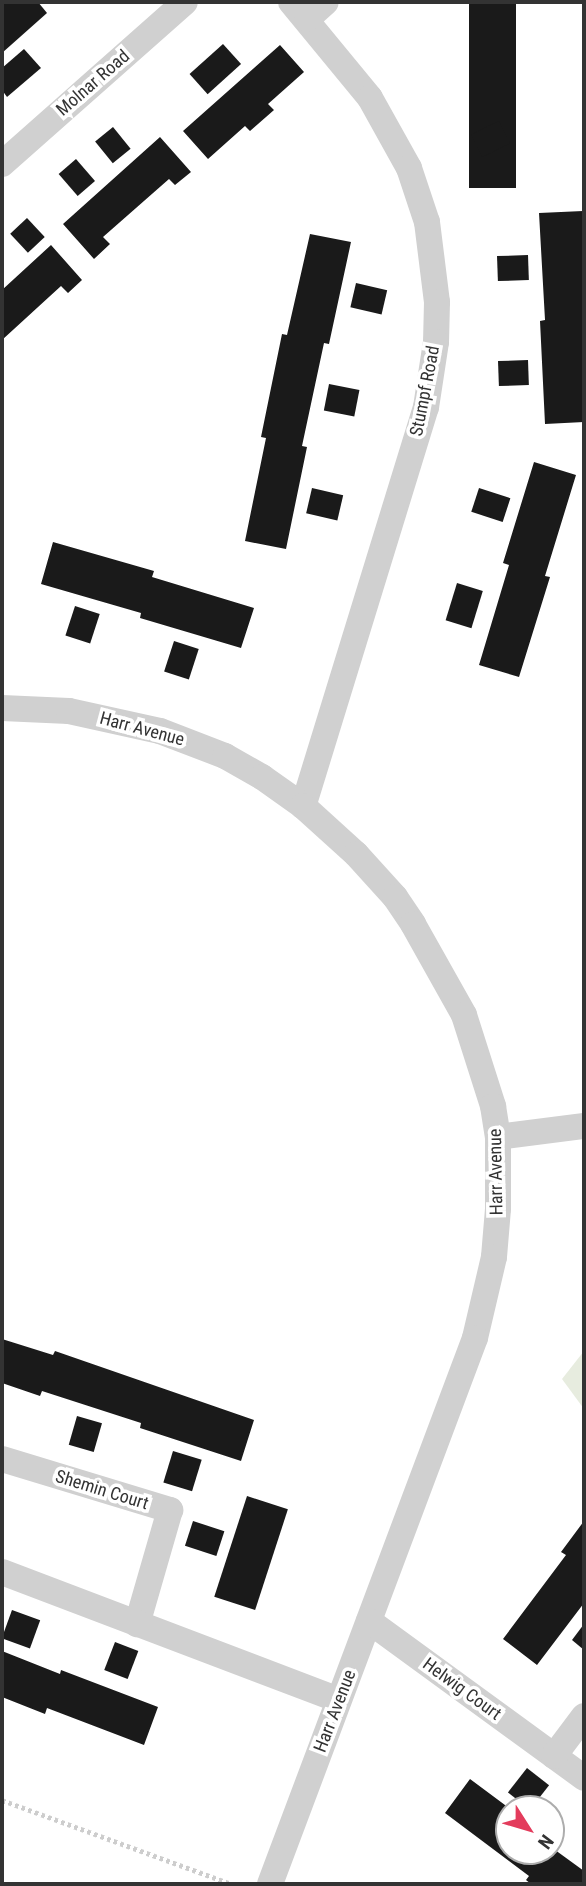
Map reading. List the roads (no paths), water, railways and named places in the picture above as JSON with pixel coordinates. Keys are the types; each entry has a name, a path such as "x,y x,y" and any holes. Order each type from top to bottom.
{"street":[{"name":"Molnar Road","path":"2,164 185,2"},
{"name":"Stumpf Road","path":"303,806 426,407 436,342 437,302 427,222 409,168 370,98 308,7"},
{"name":"Harr Avenue","path":"2,708 69,711 160,732 225,756 262,777 303,806 356,854 395,898 437,962 455,995 477,1049 493,1106 500,1176 494,1257 478,1327 459,1387 270,1884"},
{"path":"498,1137 584,1126"},
{"name":"Shemin Court","path":"2,1460 170,1510 137,1624"},
{"path":"2,1573 339,1700"},
{"name":"Helwig Court","path":"369,1621 584,1778"},
{"path":"554,1756 584,1716"}]}
